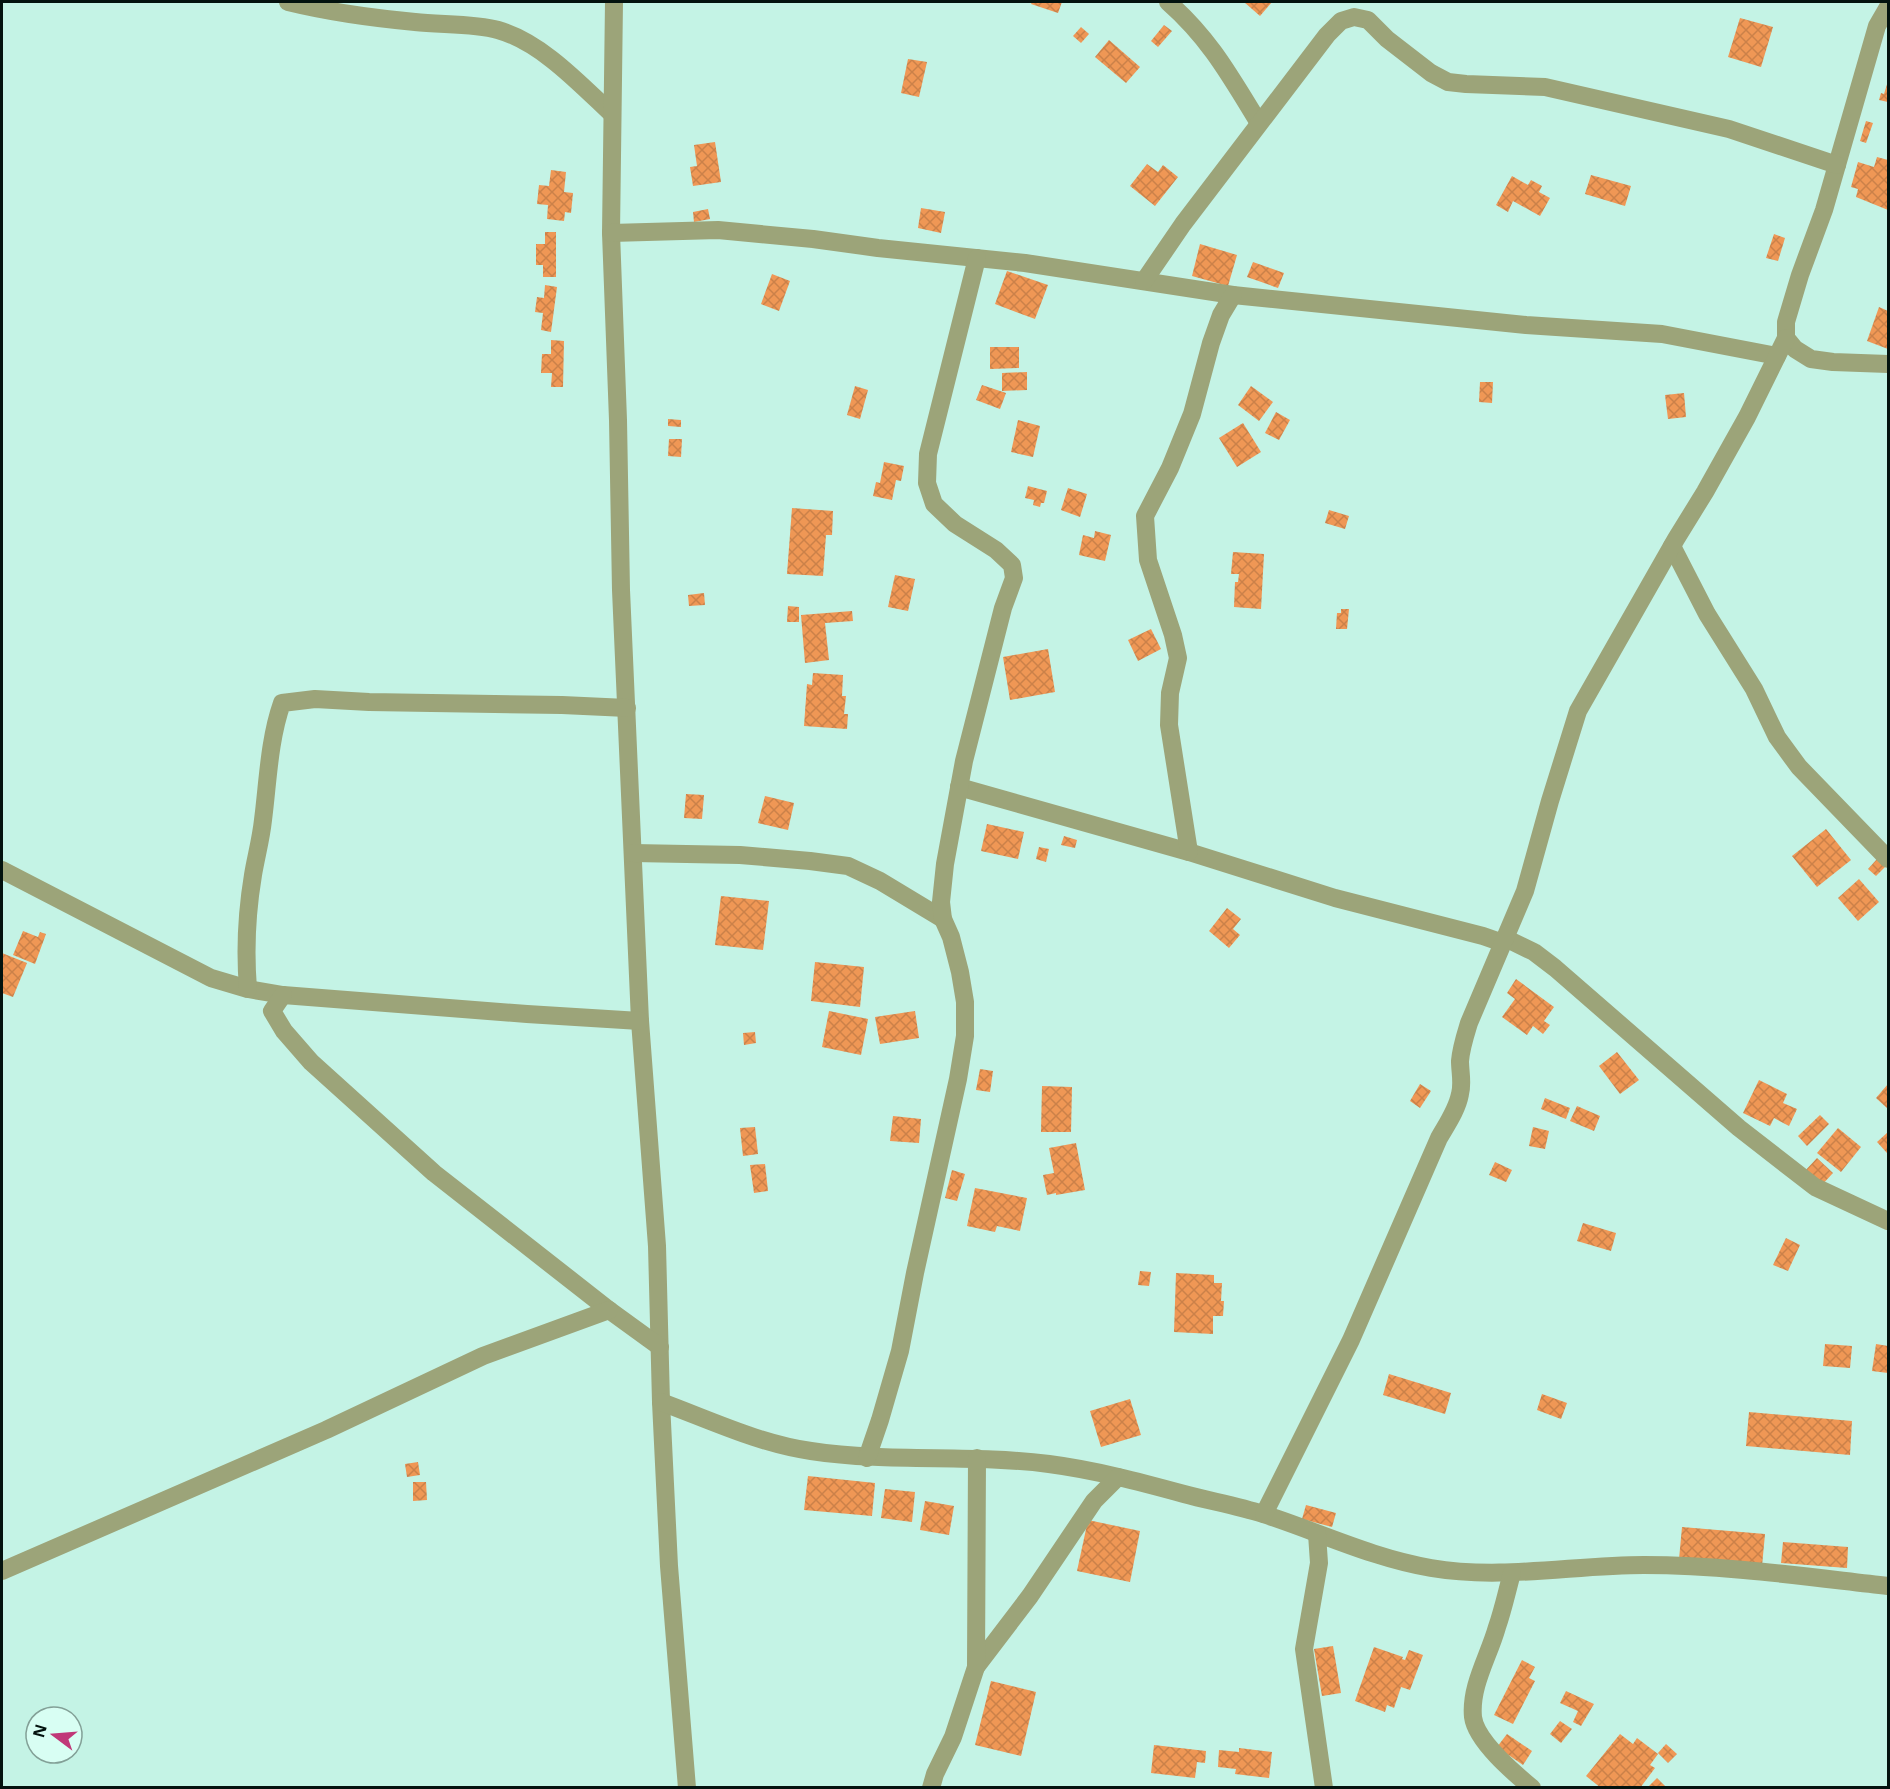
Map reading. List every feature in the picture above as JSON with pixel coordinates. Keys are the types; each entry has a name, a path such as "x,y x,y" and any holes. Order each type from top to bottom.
{"street":[{"path":"288,2 319,10 497,29 520,39 544,55 612,114"},
{"path":"614,2 611,234 621,590 639,1021 657,1246 669,1566 687,1788"},
{"path":"1168,2 1191,22 1217,55 1259,123"},
{"path":"1264,1514 1351,1340 1435,1148 1453,1113 1460,1095 1462,1079 1460,1061 1466,1033 1525,891 1578,711 1672,546 1706,492 1747,417 1786,338 1786,322 1794,294 1824,210 1877,26 1888,7"},
{"path":"1144,281 1183,224 1327,35 1341,21 1354,17 1368,20 1387,39 1431,73 1448,82 1545,87 1729,129 1837,165"},
{"path":"611,234 666,230 718,230 813,239 878,249 1035,264 1233,295 1504,323 1662,334 1777,356"},
{"path":"867,1458 900,1351 958,1079 965,1036 965,1002 951,937 943,919 941,902 945,864 964,761 980,694 1003,608 1014,578 1012,565 996,550 955,524 934,504 927,483 928,454 977,258"},
{"path":"1189,852 1169,725 1170,693 1178,658 1173,635 1148,560 1145,516 1170,468 1192,414 1211,343 1221,315 1233,295"},
{"path":"1786,338 1795,349 1811,358 1833,362 1888,364"},
{"path":"1672,546 1707,614 1754,690 1777,737 1799,767 1888,859"},
{"path":"248,989 246,970 253,877 263,824 274,734 282,703 315,699 627,708"},
{"path":"959,787 1189,852 1335,898 1504,941 1534,952 1739,1128 1815,1187 1888,1221"},
{"path":"633,854 740,855 848,866 880,881 943,919"},
{"path":"2,870 201,973 248,989 517,1014 639,1021"},
{"path":"283,994 272,1011 284,1031 311,1062 434,1173 660,1347"},
{"path":"2,1571 326,1430 483,1356 609,1310"},
{"path":"662,1402 762,1439 807,1451 867,1458 977,1458 1049,1464 1118,1477 1264,1514 1367,1553 1432,1568 1512,1573 1645,1565 1740,1570 1888,1586"},
{"path":"931,1788 935,1774 953,1737 976,1667 977,1458"},
{"path":"976,1667 1030,1596 1094,1501 1118,1477"},
{"path":"1317,1534 1319,1563 1304,1649 1324,1788"},
{"path":"1512,1573 1497,1629 1484,1660 1475,1695 1473,1717 1477,1729 1501,1761 1532,1788"}],"building":[{"path":"1032,2 1062,2 1058,13 1031,4"},
{"path":"1244,2 1272,2 1260,16"},
{"path":"1740,18 1773,27 1761,67 1728,57"},
{"path":"1164,25 1172,31 1158,47 1151,41"},
{"path":"1081,27 1089,34 1081,43 1073,36"},
{"path":"1109,40 1140,67 1126,83 1095,57"},
{"path":"908,59 927,62 919,97 901,93"},
{"path":"1888,81 1888,102 1879,100 1881,93 1884,94"},
{"path":"1866,121 1873,123 1866,143 1860,141"},
{"path":"715,142 721,182 693,186 690,167 697,166 694,145"},
{"path":"1877,157 1888,160 1888,210 1856,197 1858,189 1851,187 1858,162 1874,167"},
{"path":"1147,164 1158,172 1163,165 1178,177 1155,206 1130,186"},
{"path":"551,170 566,172 564,192 573,193 571,213 565,212 564,221 547,219 548,205 537,204 539,185 549,186"},
{"path":"1591,175 1631,186 1625,206 1585,194"},
{"path":"1512,176 1528,185 1531,180 1542,186 1539,192 1550,198 1540,216 1513,201 1508,212 1496,205"},
{"path":"921,208 945,212 941,233 918,228"},
{"path":"708,209 710,219 694,222 693,212"},
{"path":"545,232 556,232 556,277 543,277 543,265 536,265 536,244 545,244"},
{"path":"1774,234 1785,238 1778,261 1766,258"},
{"path":"1200,244 1237,255 1228,286 1192,276"},
{"path":"1253,262 1284,273 1278,288 1247,277"},
{"path":"1007,271 1048,285 1035,319 995,304"},
{"path":"772,274 790,281 779,311 761,304"},
{"path":"545,285 557,287 551,332 541,330 543,313 535,312 537,297 544,298"},
{"path":"1879,307 1888,311 1888,349 1867,341"},
{"path":"551,340 564,341 563,387 551,387 552,373 541,373 542,354 551,354"},
{"path":"990,347 1019,347 1019,368 990,369"},
{"path":"1027,372 1027,390 1002,391 1002,373"},
{"path":"1480,382 1493,382 1492,403 1479,402"},
{"path":"982,385 1006,393 1000,409 976,400"},
{"path":"855,386 868,390 860,419 847,415"},
{"path":"1251,386 1273,402 1259,421 1238,405"},
{"path":"1684,393 1686,417 1668,419 1665,395"},
{"path":"1276,412 1290,420 1279,440 1265,433"},
{"path":"668,419 681,420 681,427 668,426"},
{"path":"1018,420 1040,426 1033,457 1011,452"},
{"path":"1243,423 1261,452 1237,467 1219,438"},
{"path":"669,439 682,439 681,457 668,456"},
{"path":"884,462 904,466 901,481 896,480 892,500 873,496 876,482 880,483"},
{"path":"1028,486 1047,491 1044,503 1041,503 1040,507 1033,505 1034,500 1025,498"},
{"path":"1068,488 1087,494 1080,517 1061,510"},
{"path":"792,508 833,511 832,535 826,535 823,576 787,574"},
{"path":"1329,510 1349,516 1345,529 1325,523"},
{"path":"1095,531 1111,535 1105,561 1079,555 1083,535 1094,538"},
{"path":"1233,552 1264,554 1261,609 1234,607 1235,582 1238,582 1239,574 1231,574"},
{"path":"895,575 915,579 908,611 888,607"},
{"path":"704,593 705,605 689,606 688,595"},
{"path":"788,606 799,607 799,622 787,622"},
{"path":"1341,609 1349,609 1347,629 1336,629 1337,613 1341,613"},
{"path":"852,611 853,621 825,623 829,660 805,663 801,615"},
{"path":"1151,629 1161,649 1138,661 1128,640"},
{"path":"1048,649 1055,692 1010,700 1003,657"},
{"path":"813,673 843,675 842,696 846,696 844,714 848,714 847,729 804,726 807,684 812,685"},
{"path":"686,794 704,795 702,819 684,818"},
{"path":"765,796 794,803 788,830 758,823"},
{"path":"987,824 1024,832 1018,859 981,851"},
{"path":"1826,829 1851,860 1817,887 1792,856"},
{"path":"1064,836 1077,840 1075,848 1061,845"},
{"path":"1039,847 1049,849 1046,862 1036,859"},
{"path":"1877,859 1886,866 1876,876 1868,869"},
{"path":"1859,879 1879,902 1858,921 1838,898"},
{"path":"721,896 769,901 763,950 715,945"},
{"path":"1227,908 1241,919 1233,929 1240,935 1229,948 1209,931"},
{"path":"23,931 38,937 40,932 46,934 35,964 13,955"},
{"path":"2,953 27,963 13,997 2,993"},
{"path":"815,962 864,967 860,1007 811,1001"},
{"path":"1516,979 1554,1007 1544,1021 1550,1025 1543,1034 1533,1026 1527,1035 1502,1017 1515,999 1507,993"},
{"path":"829,1011 868,1019 861,1055 822,1047"},
{"path":"915,1011 919,1038 880,1044 875,1017"},
{"path":"755,1032 756,1043 744,1045 743,1033"},
{"path":"1617,1052 1639,1080 1620,1094 1599,1066"},
{"path":"980,1069 993,1071 990,1092 976,1090"},
{"path":"1759,1080 1787,1094 1783,1103 1797,1109 1789,1126 1774,1118 1770,1126 1743,1113"},
{"path":"1420,1084 1431,1091 1420,1108 1410,1101"},
{"path":"1888,1084 1888,1109 1876,1098"},
{"path":"1042,1086 1072,1087 1071,1132 1041,1132"},
{"path":"1545,1098 1570,1108 1566,1119 1541,1109"},
{"path":"1577,1106 1600,1116 1594,1131 1570,1121"},
{"path":"1820,1115 1829,1124 1807,1146 1798,1136"},
{"path":"893,1116 921,1119 919,1143 890,1141"},
{"path":"755,1127 758,1154 743,1156 740,1128"},
{"path":"1533,1127 1549,1131 1545,1149 1529,1146"},
{"path":"1838,1128 1861,1147 1841,1172 1817,1153"},
{"path":"1888,1132 1888,1152 1887,1153 1877,1142"},
{"path":"1076,1143 1085,1190 1047,1195 1043,1175 1054,1173 1049,1148"},
{"path":"1817,1158 1833,1173 1820,1187 1804,1172"},
{"path":"1495,1162 1512,1170 1506,1182 1489,1175"},
{"path":"765,1164 768,1191 754,1193 750,1165"},
{"path":"952,1170 965,1174 957,1201 945,1198"},
{"path":"975,1188 1027,1198 1020,1231 997,1226 995,1232 967,1226"},
{"path":"1583,1223 1616,1233 1611,1251 1577,1241"},
{"path":"1786,1238 1800,1245 1788,1271 1773,1265"},
{"path":"1140,1271 1151,1272 1149,1286 1138,1285"},
{"path":"1176,1273 1214,1275 1214,1283 1222,1283 1223,1316 1213,1316 1213,1334 1174,1332"},
{"path":"1825,1344 1852,1346 1850,1368 1823,1366"},
{"path":"1876,1344 1888,1346 1888,1373 1872,1371"},
{"path":"1389,1374 1451,1393 1445,1414 1383,1395"},
{"path":"1542,1394 1567,1403 1561,1419 1537,1410"},
{"path":"1130,1399 1141,1435 1101,1447 1090,1411"},
{"path":"1749,1412 1852,1421 1850,1455 1746,1446"},
{"path":"418,1462 420,1475 407,1477 405,1464"},
{"path":"808,1476 875,1483 872,1516 804,1510"},
{"path":"413,1482 426,1482 427,1500 413,1501"},
{"path":"885,1489 915,1492 912,1522 881,1518"},
{"path":"925,1501 954,1506 949,1535 920,1530"},
{"path":"1306,1505 1336,1513 1332,1527 1302,1519"},
{"path":"1088,1520 1140,1531 1130,1582 1077,1571"},
{"path":"1682,1527 1765,1534 1762,1566 1679,1559"},
{"path":"1783,1542 1848,1547 1847,1568 1781,1563"},
{"path":"1333,1646 1341,1693 1322,1696 1314,1649"},
{"path":"1374,1647 1403,1657 1402,1659 1405,1660 1409,1650 1423,1655 1410,1690 1401,1687 1394,1708 1387,1705 1385,1712 1355,1701"},
{"path":"1522,1660 1535,1667 1529,1678 1535,1681 1513,1724 1494,1715"},
{"path":"991,1681 1036,1692 1021,1756 975,1745"},
{"path":"1566,1691 1594,1704 1581,1726 1573,1722 1578,1711 1560,1703"},
{"path":"1560,1721 1572,1729 1561,1743 1550,1734"},
{"path":"1507,1734 1532,1751 1523,1765 1497,1747"},
{"path":"1620,1734 1633,1744 1637,1738 1658,1754 1650,1765 1655,1768 1640,1788 1601,1788 1586,1776"},
{"path":"1666,1744 1677,1754 1668,1763 1658,1753"},
{"path":"1154,1745 1206,1751 1205,1763 1197,1762 1195,1778 1151,1773"},
{"path":"1239,1748 1272,1752 1269,1778 1235,1774 1236,1769 1218,1767 1219,1750 1239,1752"},
{"path":"1657,1778 1667,1788 1647,1788"}]}
